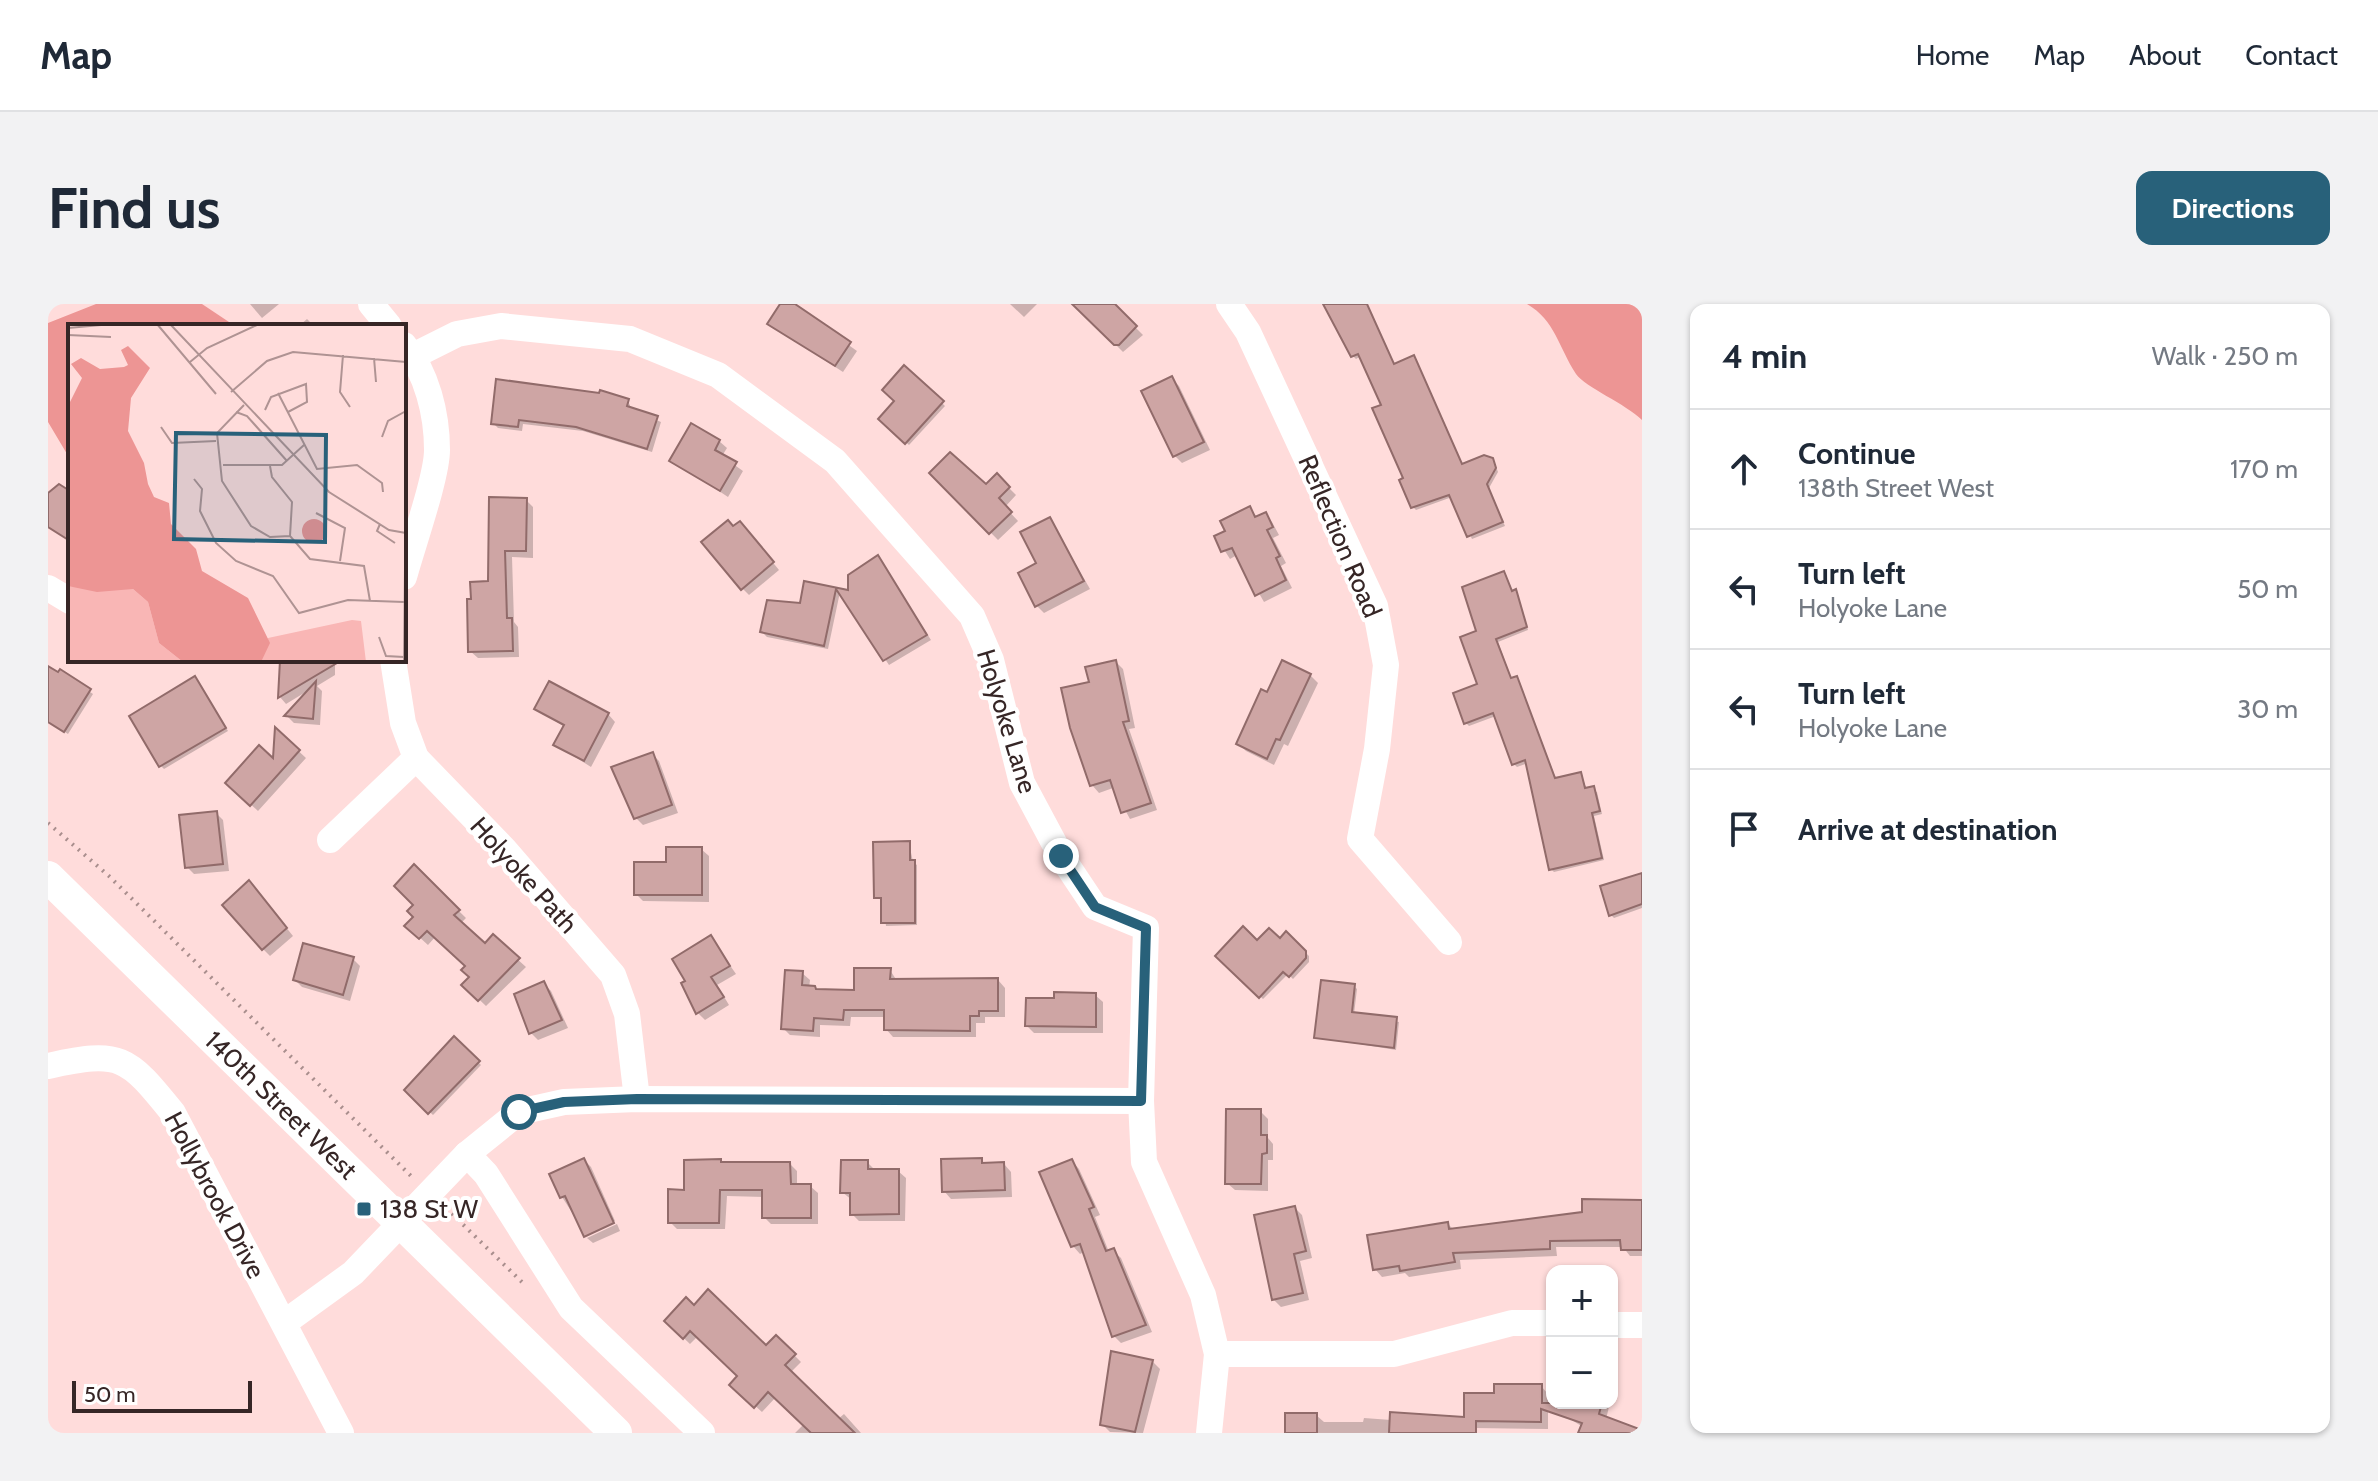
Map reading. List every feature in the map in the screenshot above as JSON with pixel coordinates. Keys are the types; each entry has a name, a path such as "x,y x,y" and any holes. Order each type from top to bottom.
{"street":[{"path":"371,304 387,324"},
{"name":"Reflection Road","path":"1229,304 1248,332 1375,606 1386,665 1377,749 1360,839 1449,942"},
{"name":"Holyoke Lane","path":"409,350 457,334 501,326 630,339 718,375 835,461 972,616 991,660 1022,783 1061,856 1095,907 1146,928 1141,1101 1144,1162 1203,1295 1217,1354 1209,1433"},
{"path":"406,569 437,453 430,395 409,350"},
{"path":"48,588 68,600"},
{"name":"Holyoke Path","path":"393,662 403,723 416,758 504,849 613,975 627,1014 637,1099"},
{"path":"330,840 416,758"},
{"name":"140th Street West","path":"48,877 616,1433"},
{"name":"Hollybrook Drive","path":"48,1066 114,1057 139,1071 173,1113 341,1433"},
{"path":"284,1323 353,1273 467,1154 519,1112 564,1102 637,1099 1141,1101"},
{"path":"467,1154 486,1174 571,1308 702,1433"},
{"path":"1217,1354 1394,1354 1512,1323 1546,1323"},
{"path":"1618,1325 1642,1325"}],"path":[{"path":"48,823 110,877 409,1174"}],"shaded area":[{"path":"96,304 202,304 232,324 68,324 68,456 48,422 48,323"},
{"path":"1527,304 1642,304 1642,420 1576,374 1550,326"}],"building":[{"path":"780,304 795,304 851,342 835,366 767,324"},
{"path":"1072,304 1115,304 1137,326 1119,345 1114,345"},
{"path":"1323,304 1367,304 1394,364 1414,355 1462,464 1484,455 1493,458 1496,468 1487,484 1503,522 1467,537 1449,495 1411,508 1399,480 1403,478 1372,408 1381,405 1358,354 1351,357"},
{"path":"904,365 944,401 905,444 878,419 894,401 882,390"},
{"path":"1172,376 1204,442 1173,457 1141,391"},
{"path":"496,379 599,393 600,390 629,399 627,406 658,416 647,449 576,427 519,420 518,427 491,424"},
{"path":"691,423 720,440 715,450 737,462 720,491 669,461"},
{"path":"950,452 986,484 997,473 1010,487 999,498 1012,512 989,534 929,473"},
{"path":"59,484 68,490 68,540 48,527 48,493"},
{"path":"489,497 527,498 526,551 505,551 507,618 512,618 513,651 468,652 467,599 471,599 470,582 488,581"},
{"path":"1250,506 1255,517 1266,512 1273,527 1267,530 1280,556 1276,558 1286,580 1255,596 1232,548 1221,552 1214,536 1225,531 1220,521"},
{"path":"1050,517 1084,581 1035,607 1018,573 1036,563 1020,532"},
{"path":"728,520 733,526 740,521 774,562 741,590 701,542"},
{"path":"878,555 927,635 883,661 836,589 824,646 760,632 767,600 800,603 804,581 848,590 848,575"},
{"path":"1504,571 1512,591 1516,589 1527,627 1496,639 1511,678 1517,676 1555,778 1581,772 1585,788 1594,786 1600,811 1592,813 1602,858 1549,870 1525,760 1512,765 1493,713 1464,724 1453,693 1477,684 1460,637 1476,631 1462,587"},
{"path":"1116,660 1129,721 1123,722 1151,803 1121,813 1110,780 1090,786 1070,728 1061,688 1089,682 1085,667"},
{"path":"1282,660 1311,674 1280,740 1276,739 1267,759 1236,744 1261,689 1267,692"},
{"path":"280,662 339,662 278,698"},
{"path":"48,666 58,672 60,669 91,689 64,732 48,722"},
{"path":"195,676 226,728 159,767 129,716"},
{"path":"316,681 313,719 284,716"},
{"path":"549,681 609,713 584,761 553,745 564,725 534,709"},
{"path":"275,727 300,750 250,806 225,783 259,745 273,758"},
{"path":"653,752 672,805 634,819 611,767"},
{"path":"217,811 223,864 185,868 179,815"},
{"path":"910,841 910,860 915,860 915,923 881,923 881,898 874,898 873,842"},
{"path":"666,847 702,847 702,895 634,895 634,862 666,862"},
{"path":"414,864 460,910 454,915 485,943 493,934 520,958 478,1001 461,985 469,977 461,970 465,966 427,931 419,939 404,926 413,917 407,911 413,905 394,886"},
{"path":"1642,873 1642,904 1609,916 1600,886"},
{"path":"249,880 287,928 262,950 222,905"},
{"path":"1243,926 1257,940 1269,928 1280,938 1286,931 1306,951 1306,958 1289,977 1283,972 1259,998 1215,956"},
{"path":"711,935 730,966 711,977 724,997 696,1014 681,983 685,981 672,959"},
{"path":"303,943 354,957 343,995 293,980"},
{"path":"854,968 891,968 890,979 998,978 998,1011 979,1011 979,1016 970,1016 970,1031 884,1030 884,1010 844,1010 843,1020 814,1018 813,1031 781,1029 785,970 803,971 802,985 815,986 816,989 854,990"},
{"path":"1321,980 1355,984 1352,1012 1397,1017 1394,1048 1314,1038"},
{"path":"544,981 562,1020 529,1034 514,994"},
{"path":"1054,992 1096,993 1096,1027 1025,1026 1026,998 1054,998"},
{"path":"454,1036 480,1061 428,1114 404,1090"},
{"path":"1226,1109 1261,1109 1261,1135 1267,1135 1267,1153 1262,1154 1261,1184 1225,1184"},
{"path":"584,1158 614,1223 584,1237 565,1196 560,1198 549,1174"},
{"path":"982,1158 982,1163 1004,1162 1005,1190 942,1192 941,1159"},
{"path":"721,1159 721,1162 790,1162 791,1184 811,1184 811,1218 762,1218 762,1190 720,1190 719,1223 668,1223 668,1189 684,1190 684,1160"},
{"path":"1072,1159 1094,1207 1089,1209 1106,1251 1114,1248 1146,1325 1112,1337 1080,1244 1071,1247 1039,1172"},
{"path":"841,1160 868,1160 868,1169 899,1169 899,1214 850,1215 850,1193 840,1193"},
{"path":"1582,1199 1642,1200 1642,1250 1621,1250 1620,1240 1550,1241 1550,1249 1453,1253 1455,1262 1400,1271 1399,1266 1373,1270 1367,1235 1448,1222 1449,1229 1582,1212"},
{"path":"1295,1206 1306,1251 1294,1254 1303,1293 1272,1300 1254,1215"},
{"path":"708,1289 766,1345 776,1335 796,1354 785,1365 855,1433 811,1433 768,1392 754,1408 729,1385 737,1376 690,1331 683,1339 664,1321 686,1297 694,1305"},
{"path":"1111,1351 1153,1360 1135,1432 1100,1425"},
{"path":"1494,1384 1542,1384 1542,1403 1546,1403 1546,1409 1600,1409 1599,1414 1642,1430 1642,1433 1578,1433 1582,1423 1541,1409 1541,1422 1476,1421 1476,1433 1389,1433 1390,1412 1464,1417 1464,1393 1494,1393"},
{"path":"1285,1413 1317,1413 1317,1433 1285,1433"}],"place":[{"name":"138 St W","path":"364,1209"}],"route":[{"path":"519,1112 564,1102 637,1099 1141,1101 1146,928 1095,907 1061,856"}]}
